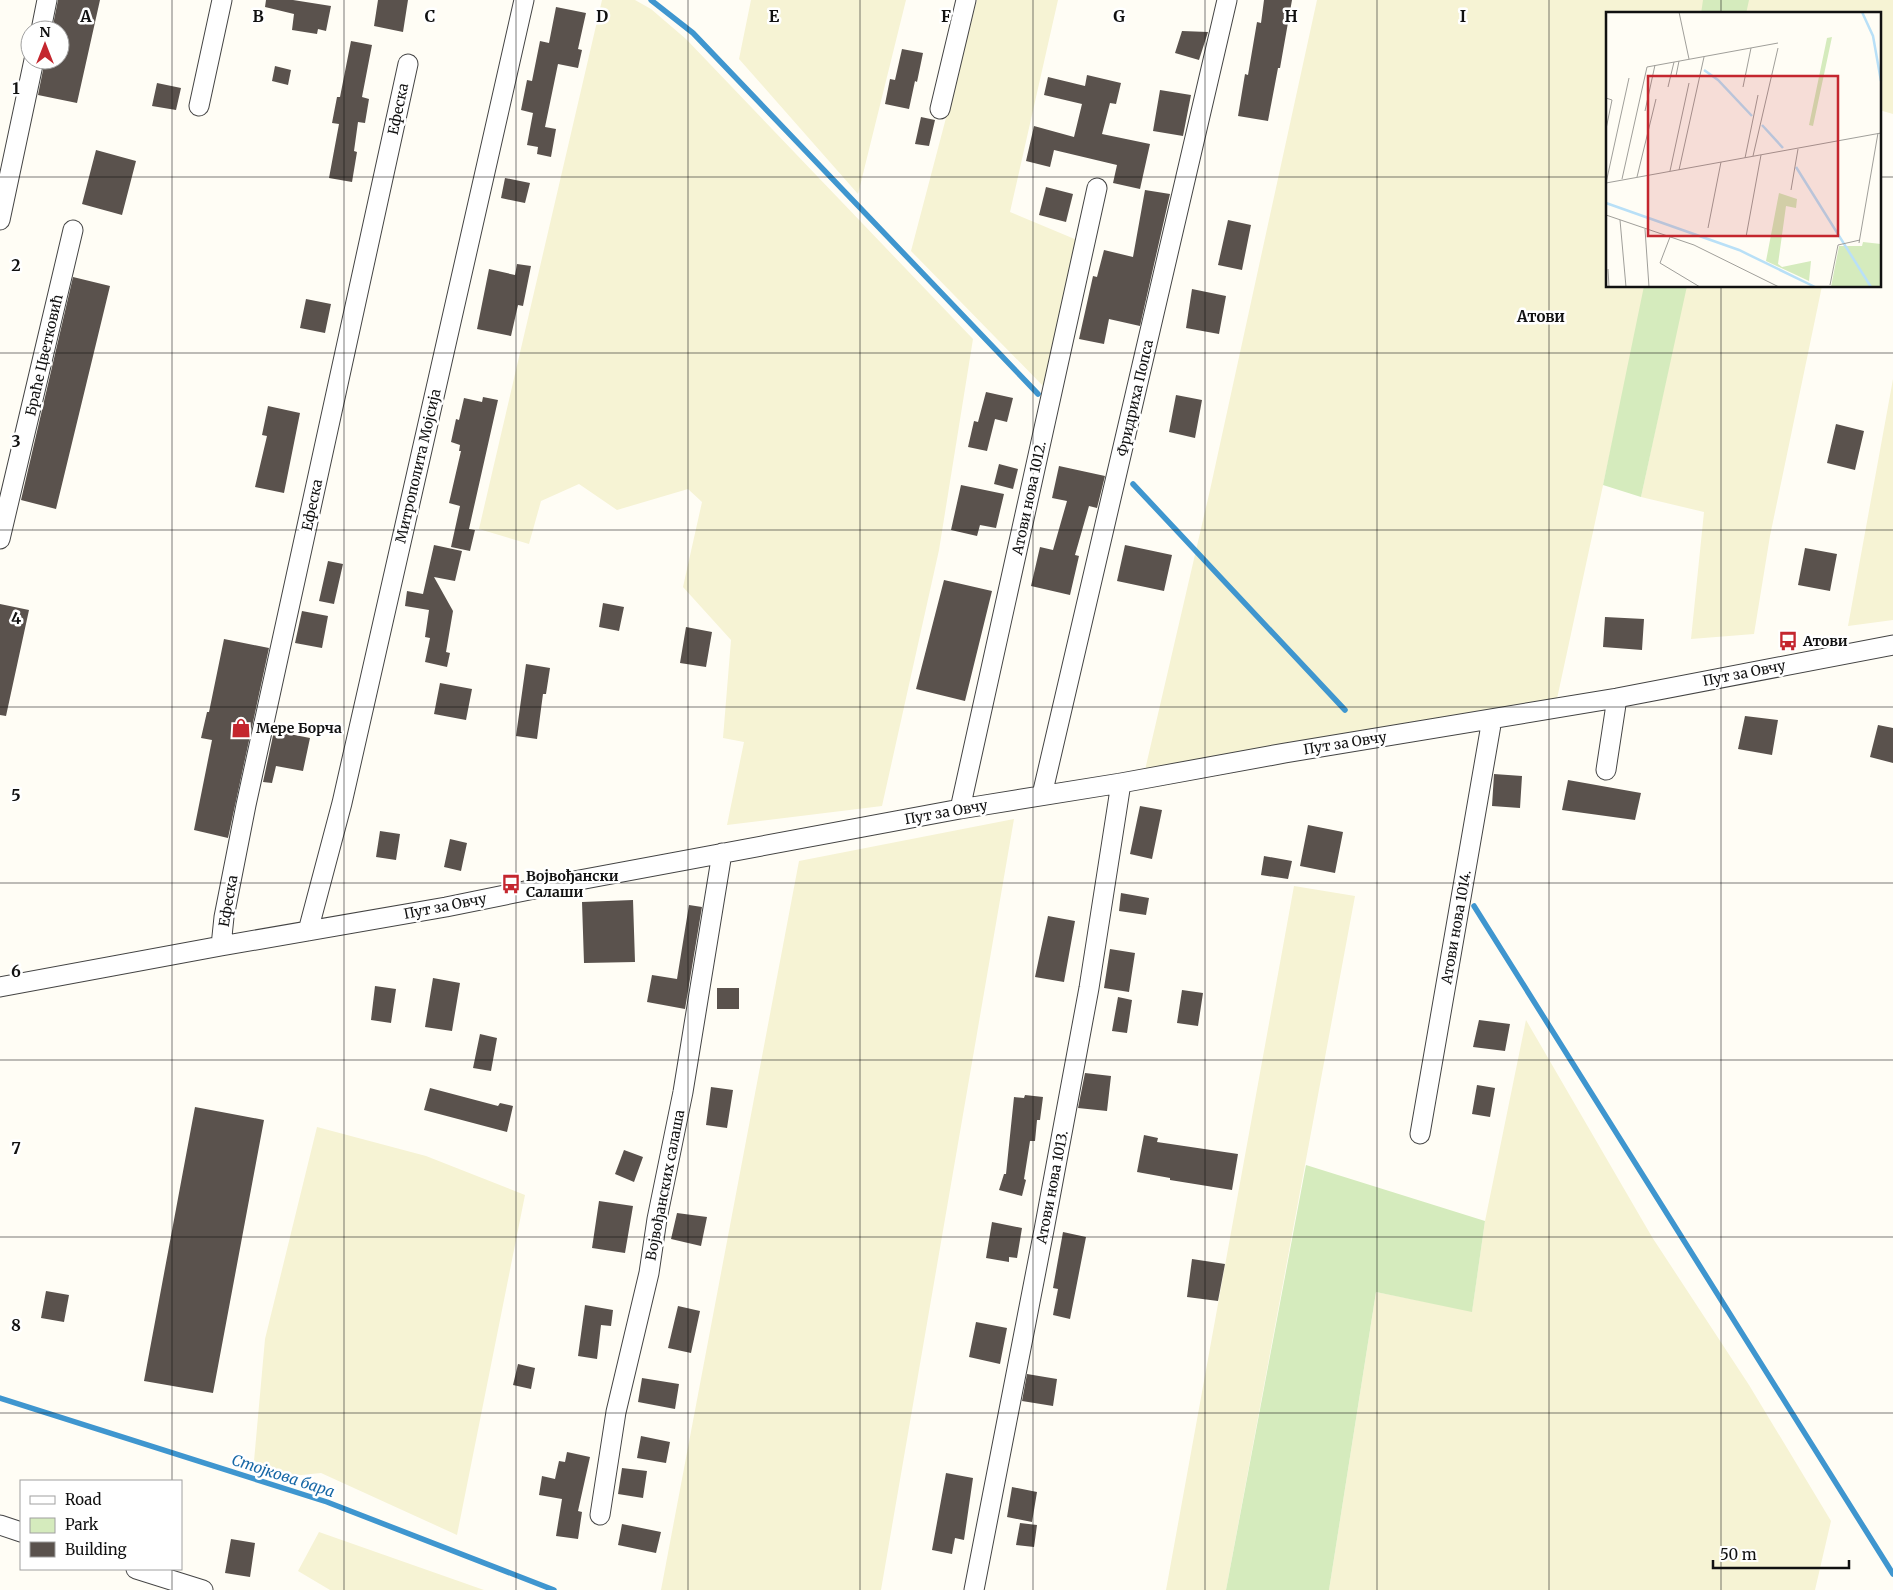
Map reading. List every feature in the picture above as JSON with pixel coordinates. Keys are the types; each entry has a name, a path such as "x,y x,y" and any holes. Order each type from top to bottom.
{"street":[{"path":"43,20 47,0"},
{"path":"199,106 222,0"},
{"name":"Митрополита Мојсија","path":"308,931 342,803 524,0"},
{"path":"940,108 966,0"},
{"name":"Фридриха Попса","path":"1042,795 1227,0"},
{"name":"Ефеска","path":"221,946 224,917 244,814 408,64"},
{"path":"0,220 32,70"},
{"name":"Атови нова 1012.","path":"960,809 1097,188"},
{"name":"Браће Цветковић","path":"0,539 73,230"},
{"name":"Пут за Овчу","path":"0,987 446,907 960,809 1617,698 1893,644"},
{"path":"1606,770 1617,698"},
{"name":"Атови нова 1014.","path":"1420,1134 1492,719"},
{"name":"Атови нова 1013.","path":"974,1590 1043,1239 1086,1007 1121,783"},
{"name":"Војвођанских салаша","path":"600,1515 616,1412 649,1273 657,1219 683,1092 705,967 722,853"},
{"path":"0,1525 20,1532"},
{"path":"139,1570 203,1590"}],"shaded area":[{"path":"602,0 635,0 651,9 686,39 973,339 939,550 882,806 727,825 744,742 723,738 731,640 683,587 702,502 688,489 617,510 579,484 541,501 529,544 479,529"},
{"path":"751,0 906,0 858,194 739,59"},
{"path":"977,0 1058,0 1010,212 1077,240 1044,387 911,251"},
{"path":"1317,0 1706,0 1703,12 1606,12 1606,288 1646,288 1555,708 1145,770 1210,490"},
{"path":"1748,0 1893,0 1893,114 1880,110 1880,12 1745,12"},
{"path":"1686,288 1822,288 1770,536 1754,634 1691,639 1704,512 1641,497"},
{"path":"1893,379 1893,620 1848,626"},
{"path":"1014,819 881,1590 661,1590 799,861"},
{"path":"1294,886 1355,896 1226,1590 1166,1590"},
{"path":"1526,1020 1652,1237 1749,1385 1831,1521 1815,1590 1329,1590 1376,1292 1472,1311 1485,1221"},
{"path":"317,1127 426,1156 525,1195 457,1535 321,1473 282,1477 254,1461 265,1339"},
{"path":"319,1532 484,1590 330,1590 298,1571"}],"green space":[{"path":"1703,0 1749,0 1746,12 1701,12"},
{"path":"1644,288 1687,288 1641,497 1603,485"},
{"path":"1306,1165 1485,1221 1472,1312 1376,1292 1329,1590 1226,1590"}],"building":[{"path":"58,0 100,0 77,103 38,95 43,70 70,70 70,20 54,20"},
{"path":"266,0 293,0 331,6 326,31 318,29 317,34 292,30 294,14 265,7"},
{"path":"378,0 408,0 403,32 374,26"},
{"path":"1264,0 1292,0 1268,121 1238,116 1245,74 1248,75 1257,22 1261,23"},
{"path":"556,7 586,13 578,49 582,50 578,68 558,64 545,127 556,129 551,157 537,154 538,147 527,145 533,113 521,110 527,80 532,81 540,41 549,43"},
{"path":"1182,31 1208,32 1199,60 1175,53"},
{"path":"351,41 372,45 362,97 369,99 365,123 358,122 354,151 357,152 352,182 329,178 339,124 332,123 337,97 340,97"},
{"path":"902,49 923,53 909,109 885,104 890,79 895,80"},
{"path":"275,66 291,70 288,85 272,81"},
{"path":"1087,75 1121,83 1116,104 1110,103 1102,134 1150,144 1140,189 1113,183 1117,165 1054,150 1050,167 1026,161 1034,126 1074,137 1082,104 1044,95 1048,77 1085,86"},
{"path":"157,83 181,88 176,110 152,106"},
{"path":"1160,90 1191,95 1183,136 1153,131"},
{"path":"921,117 935,120 929,146 915,144"},
{"path":"96,150 136,161 122,215 82,204"},
{"path":"505,178 530,183 525,203 501,198"},
{"path":"1046,187 1073,194 1066,222 1039,215"},
{"path":"1145,190 1170,194 1140,326 1109,319 1104,344 1079,339 1093,276 1097,277 1104,250 1133,257"},
{"path":"1228,220 1251,225 1242,270 1218,265"},
{"path":"517,264 531,266 523,306 518,305 511,336 477,329 489,269 515,275"},
{"path":"73,277 110,286 56,509 21,500"},
{"path":"1192,289 1226,296 1219,334 1186,328"},
{"path":"306,299 331,304 325,333 300,328"},
{"path":"986,392 1013,398 1007,422 995,419 987,451 968,447 974,421 978,422"},
{"path":"1176,395 1202,400 1195,438 1169,432"},
{"path":"483,397 498,400 469,529 475,530 470,551 451,547 460,506 449,503 461,451 459,451 460,445 451,442 456,419 459,420 464,398 482,402"},
{"path":"268,406 300,413 284,493 255,487 267,436 262,435"},
{"path":"1836,424 1864,431 1855,470 1827,463"},
{"path":"999,464 1018,469 1013,489 994,484"},
{"path":"1059,466 1105,476 1097,508 1089,506 1075,555 1079,556 1070,595 1031,586 1040,547 1053,550 1067,501 1052,498"},
{"path":"961,485 1004,494 996,528 980,525 977,536 951,530"},
{"path":"434,545 462,551 455,581 434,577 453,611 446,652 450,653 447,667 425,662 430,638 425,637 429,610 405,606 407,591 423,594"},
{"path":"1125,545 1172,555 1164,591 1117,581"},
{"path":"1805,548 1837,554 1830,591 1798,585"},
{"path":"328,561 343,564 334,604 319,601"},
{"path":"944,580 992,591 965,701 916,689"},
{"path":"603,603 624,607 619,631 599,627"},
{"path":"0,604 29,610 6,716 0,715"},
{"path":"302,611 328,616 322,648 295,643"},
{"path":"1605,617 1644,619 1642,650 1603,647"},
{"path":"686,627 712,632 706,667 680,663"},
{"name":"Мере Борча","path":"224,639 269,648 228,838 194,830 212,740 201,738 207,712 209,712"},
{"path":"526,664 550,668 546,694 543,694 537,739 516,736"},
{"path":"440,683 472,689 466,720 434,714"},
{"path":"1745,716 1778,720 1772,755 1738,749"},
{"path":"1878,725 1893,728 1893,763 1870,757"},
{"path":"274,731 310,738 303,771 276,766 272,783 263,782"},
{"path":"1494,774 1522,776 1520,808 1492,806"},
{"path":"1568,780 1641,793 1635,820 1562,810"},
{"path":"1140,806 1162,810 1152,859 1130,854"},
{"path":"1308,825 1343,832 1335,873 1300,866"},
{"path":"380,831 400,834 396,860 376,857"},
{"path":"450,839 467,843 461,871 444,867"},
{"path":"1264,856 1292,861 1288,879 1261,875"},
{"path":"1121,893 1149,898 1146,915 1119,911"},
{"path":"633,900 635,962 584,963 582,902"},
{"path":"689,905 702,907 685,1009 647,1002 652,975 677,979"},
{"path":"1048,916 1075,921 1064,982 1035,977"},
{"path":"1110,949 1135,953 1129,992 1104,988"},
{"path":"433,978 460,983 452,1031 425,1027"},
{"path":"375,986 396,989 391,1023 371,1020"},
{"path":"717,988 739,988 739,1009 717,1009"},
{"path":"1182,990 1203,993 1198,1026 1177,1023"},
{"path":"1118,997 1132,1000 1127,1033 1112,1031"},
{"path":"1479,1020 1510,1024 1505,1051 1473,1047"},
{"path":"480,1034 497,1038 491,1071 473,1068"},
{"path":"1085,1073 1111,1076 1107,1111 1078,1108"},
{"path":"1477,1085 1495,1088 1490,1117 1472,1114"},
{"path":"711,1087 733,1090 727,1128 706,1125"},
{"path":"430,1088 498,1106 500,1103 513,1106 507,1132 424,1110"},
{"path":"1025,1095 1043,1097 1040,1120 1037,1120 1035,1141 1030,1141 1024,1179 1026,1180 1022,1196 999,1190 1004,1174 1006,1174 1014,1097 1024,1098"},
{"path":"195,1107 264,1120 213,1393 144,1381"},
{"path":"1144,1135 1158,1138 1157,1142 1238,1154 1232,1190 1170,1180 1170,1178 1137,1172"},
{"path":"624,1150 643,1157 634,1182 615,1174"},
{"path":"599,1201 633,1206 625,1253 592,1248"},
{"path":"677,1213 707,1217 701,1246 671,1239"},
{"path":"992,1222 1022,1228 1017,1258 1009,1257 1009,1262 986,1258"},
{"path":"1063,1232 1086,1237 1070,1319 1053,1315 1058,1289 1053,1288"},
{"path":"1192,1259 1225,1264 1218,1301 1187,1297"},
{"path":"46,1291 69,1295 64,1322 41,1318"},
{"path":"585,1305 613,1310 611,1326 601,1325 597,1359 578,1356"},
{"path":"678,1306 700,1311 691,1353 668,1348"},
{"path":"976,1322 1007,1328 1000,1364 969,1357"},
{"path":"518,1364 535,1368 531,1389 513,1385"},
{"path":"1027,1374 1057,1379 1053,1406 1022,1401"},
{"path":"642,1378 679,1384 675,1409 638,1402"},
{"path":"641,1436 670,1442 666,1463 637,1458"},
{"path":"567,1452 590,1457 578,1511 582,1512 578,1539 556,1536 562,1499 539,1495 542,1476 555,1479 559,1461 565,1462"},
{"path":"622,1468 647,1471 643,1498 618,1494"},
{"path":"946,1473 973,1478 964,1540 955,1538 952,1554 932,1550"},
{"path":"1012,1487 1037,1492 1032,1522 1007,1517"},
{"path":"1020,1523 1037,1525 1034,1547 1016,1545"},
{"path":"622,1524 661,1532 656,1553 618,1545"},
{"path":"231,1539 255,1543 250,1577 225,1573"}],"waterway":[{"path":"651,0 693,33 1038,394"},
{"path":"1133,484 1345,710"},
{"path":"1474,906 1893,1574"},
{"name":"Стојкова бара","path":"0,1398 327,1502 554,1590"}],"place":[{"name":"Атови","path":"1788,641"},
{"name":"Мере Борча","path":"241,728"},
{"name":"Војвођански Салаши","path":"511,884"}],"district":[{"name":"Атови","path":"1541,317"}]}
